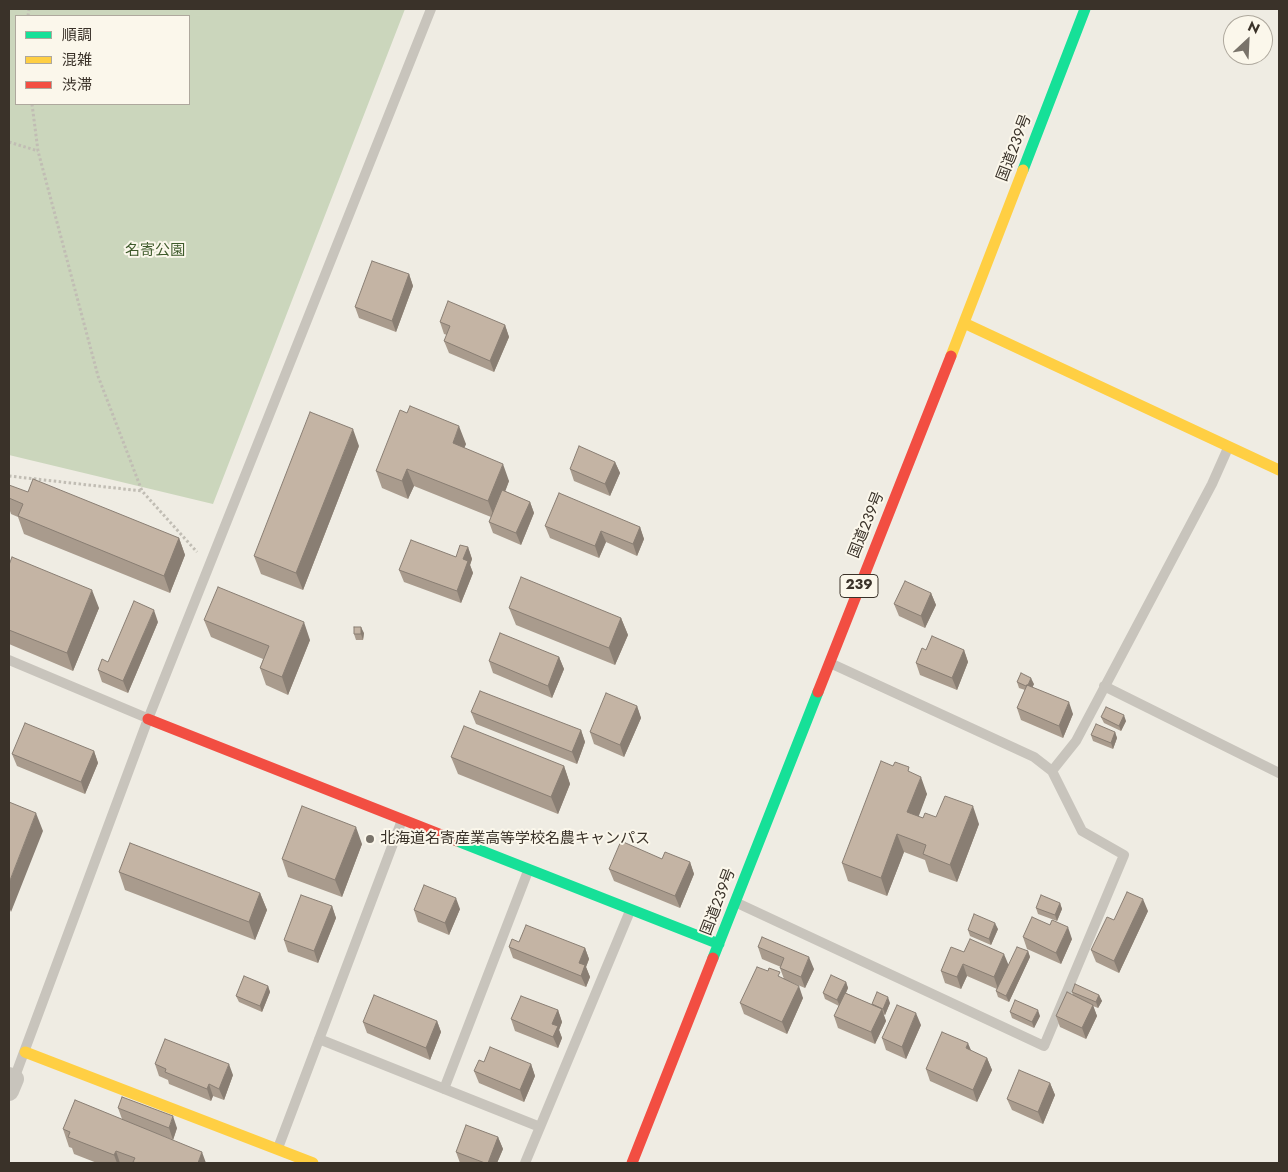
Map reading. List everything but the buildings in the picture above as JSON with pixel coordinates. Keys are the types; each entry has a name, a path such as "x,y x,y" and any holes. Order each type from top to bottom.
{"main road":[{"name":"国道239号","path":"632,1163 964,322 1085,9"},
{"path":"964,322 1279,470"},
{"path":"148,719 719,944"},
{"path":"25,1052 313,1163"}],"lane":[{"path":"10,1082 25,1052 148,719 432,9"},
{"path":"1052,771 1076,741 1212,484 1228,446"},
{"path":"9,660 148,719"},
{"path":"734,901 1044,1046 1124,855 1082,831 1052,771 1034,757 829,663"},
{"path":"1104,686 1279,773"},
{"path":"278,1149 402,819"},
{"path":"444,1089 528,869"},
{"path":"525,1163 631,910"},
{"path":"320,1039 540,1127"}],"path":[{"path":"32,105 38,151 98,376 142,491 210,567"},
{"path":"9,142 38,151"},
{"path":"9,476 142,491"}],"green space":[{"name":"名寄公園","path":"9,9 405,9 213,504 9,455"}],"traffic: fast":[{"path":"1023,170 1085,9"},
{"path":"713,958 818,692"},
{"path":"457,841 719,944"}],"traffic: slow":[{"path":"951,356 1023,170"},
{"path":"964,323 1279,470"},
{"path":"25,1052 313,1163"}],"traffic: jam":[{"path":"818,692 951,356"},
{"path":"148,719 457,841"},
{"path":"632,1163 713,958"}],"place":[{"name":"北海道名寄産業高等学校名農キャンパス","path":"370,839"}]}
